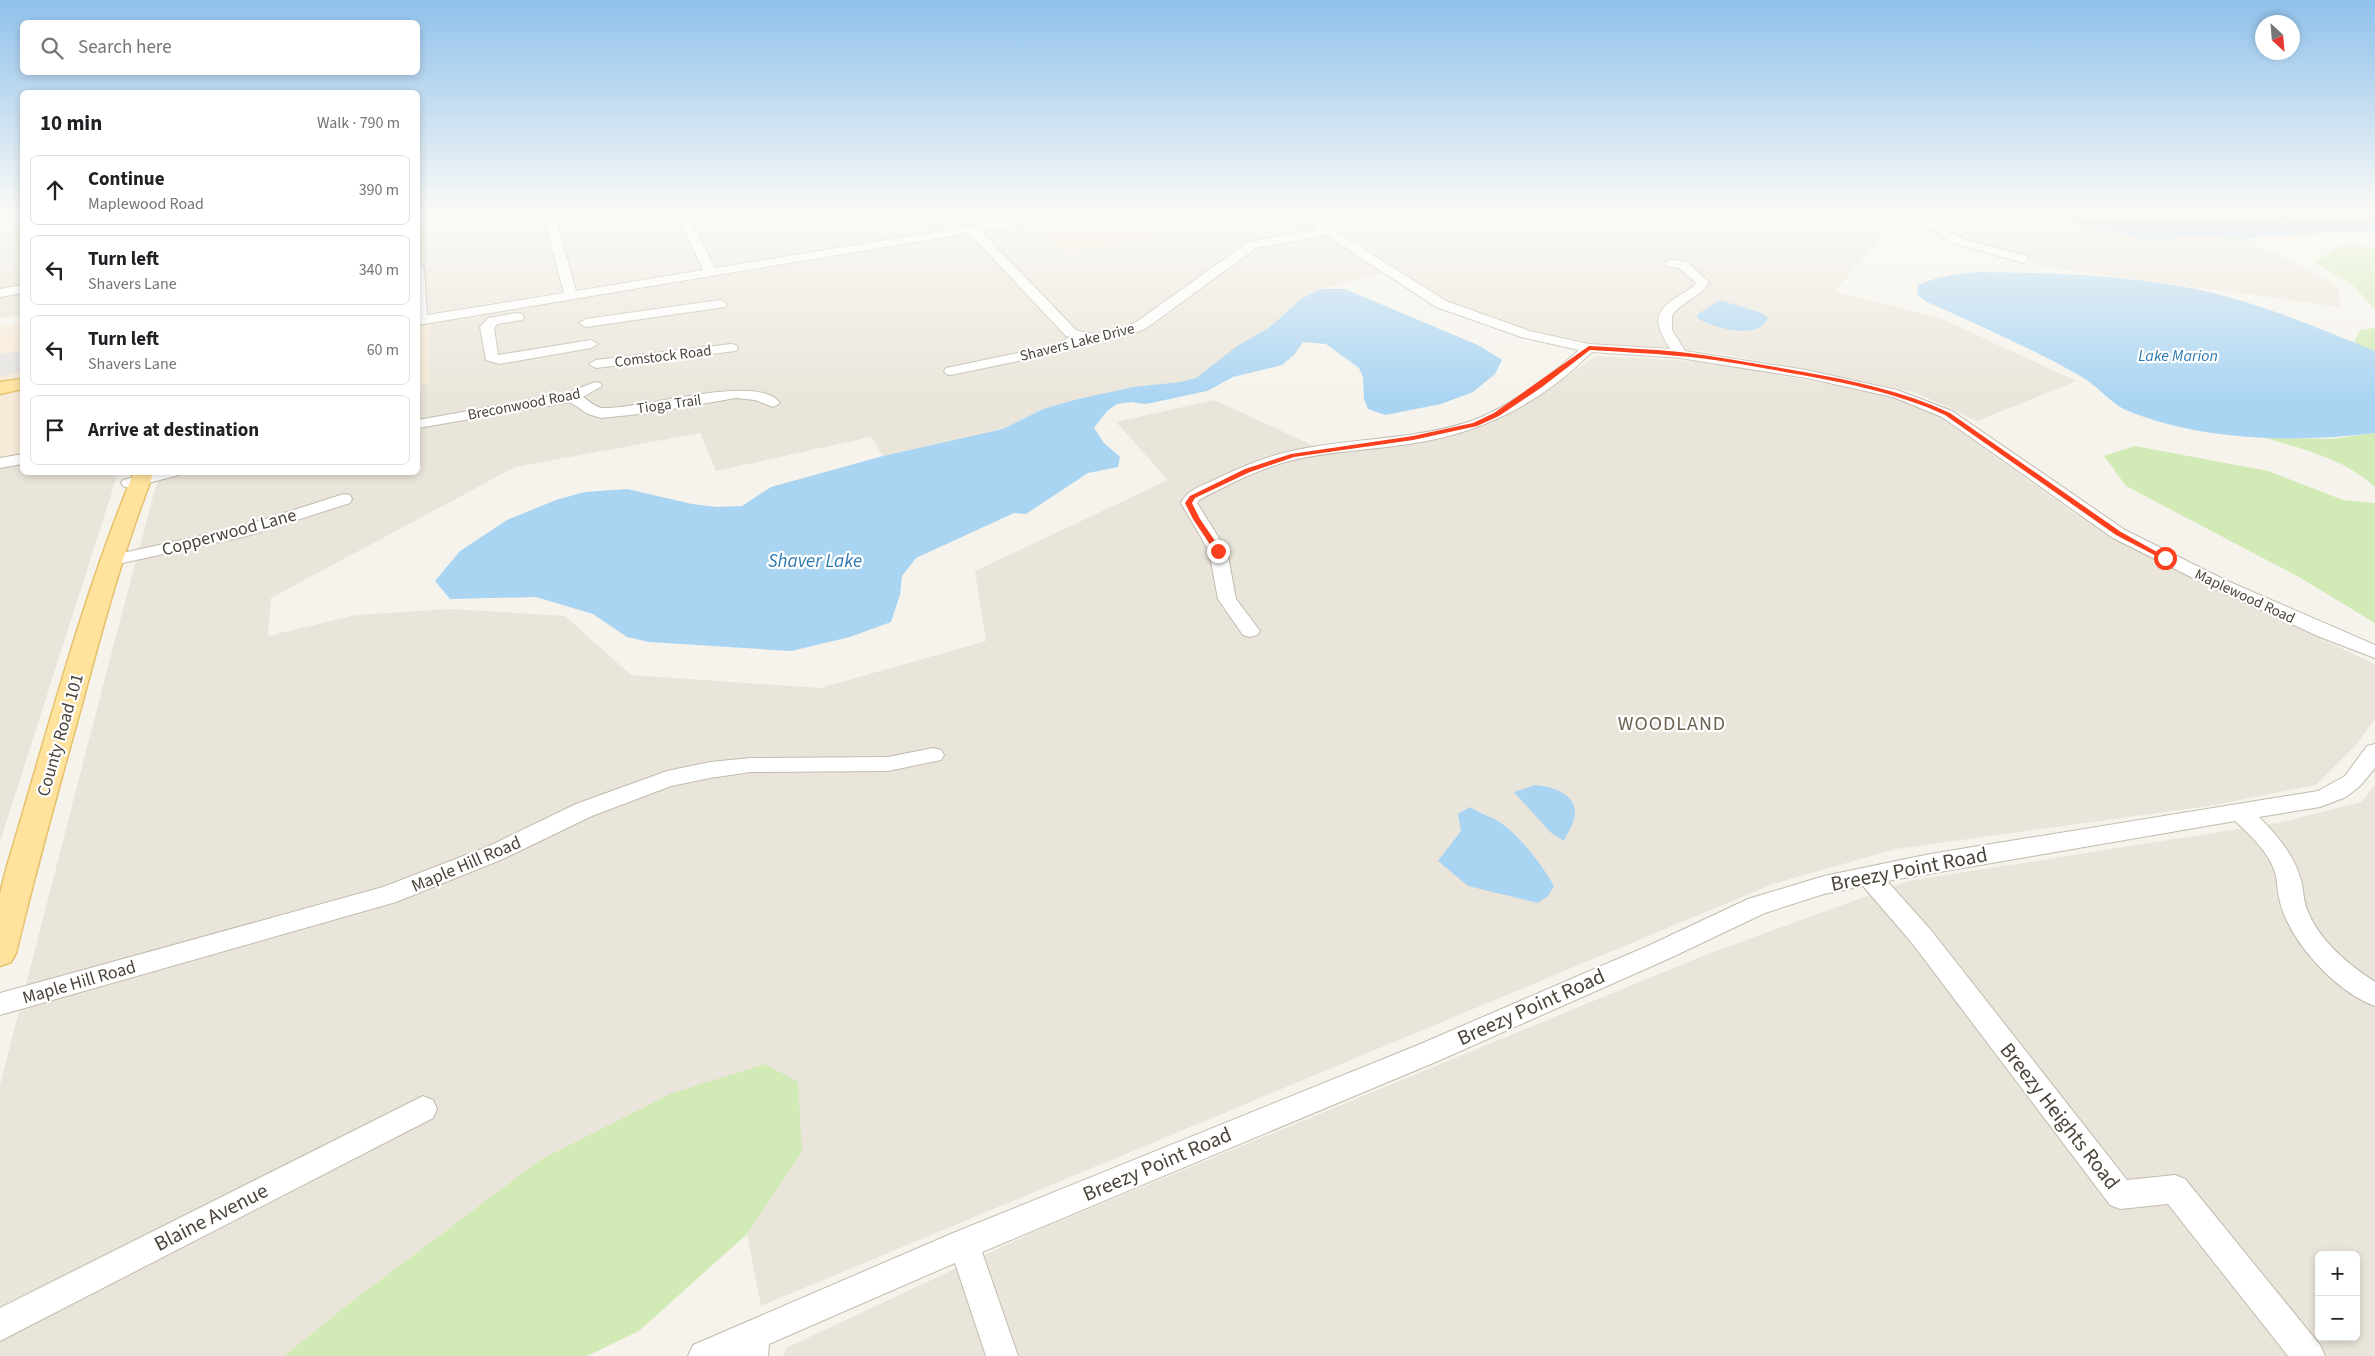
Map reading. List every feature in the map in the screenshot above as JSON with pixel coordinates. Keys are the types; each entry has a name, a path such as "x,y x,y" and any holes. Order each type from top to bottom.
{"main road":[{"path":"0,388 20,384"},
{"name":"County Road 101","path":"0,953 22,866 136,477"}],"street":[{"name":"Breconwood Road","path":"420,424 572,397 595,386 596,364 586,323 569,275"},
{"path":"420,320 577,298 694,275"},
{"path":"1016,275 1071,333 1084,338"},
{"name":"Shavers Lake Drive","path":"951,371 1056,349 1084,338 1120,334 1134,329 1209,275"},
{"name":"Maplewood Road","path":"1397,275 1441,304 1526,334 1589,348 1680,354 1845,381 1897,394 1929,405 1947,414 2119,534 2217,584 2327,633 2375,652"},
{"path":"1680,354 1666,332 1663,324 1664,316 1668,309 1700,288 1703,282 1695,275"},
{"path":"0,293 20,289"},
{"path":"577,298 488,324 491,357 499,360 591,344"},
{"path":"586,323 720,304"},
{"name":"Comstock Road","path":"596,364 731,348"},
{"path":"1250,631 1227,599 1218,551 1196,519 1189,503 1192,497 1247,471 1293,456 1413,438 1475,424 1497,415 1540,386 1589,348"},
{"path":"587,405 595,386"},
{"name":"Tioga Trail","path":"572,397 587,405 593,412 601,413 748,394 767,398 773,403"},
{"path":"0,463 20,459"},
{"path":"136,477 151,475"},
{"name":"Copperwood Lane","path":"113,560 241,532 344,499"},
{"name":"Breezy Point Road","path":"704,1356 753,1345 964,1244 1412,1060 1659,952 1757,906 1824,885 1868,875 2242,813 2338,794 2350,784 2375,751"},
{"name":"Maple Hill Road","path":"0,1004 388,895 495,853 601,804 667,779 710,770 751,765 888,764 933,754"},
{"path":"2242,813 2279,857 2292,890 2290,898 2297,918 2309,940 2358,984 2375,995"},
{"name":"Breezy Heights Road","path":"1868,875 1922,936 2120,1196 2175,1189 2310,1356"},
{"name":"Blaine Avenue","path":"0,1325 422,1109"},
{"path":"964,1244 1002,1356"}],"shaded area":[{"path":"0,275 20,275 20,287 0,290"},
{"path":"420,275 663,275 420,315"},
{"path":"720,275 1373,275 1320,289 1301,299 1270,327 1237,346 1196,378 1180,382 1133,387 1078,399 1043,409 1003,429 883,456 871,437 716,471 700,433 515,467 271,598 268,636 356,615 451,609 565,616 631,675 820,688 986,641 975,571 1168,480 1116,422 1214,400 1332,454 1416,441 1492,423 1540,394 1596,356 1709,362 1885,395 1933,412 2071,511 2176,571 2375,664 2375,719 2355,746 2316,785 2209,806 1896,849 1773,884 761,1306 747,1234 802,1152 540,1160 347,1305 284,1356 0,1356 0,1085 155,489 161,475 420,475 420,385 429,383 429,324"},
{"path":"1408,275 1848,275 1834,292 1940,318 2076,381 1977,421 1914,392 1712,352 1593,343 1522,328 1445,300"},
{"path":"2109,275 2317,275 2339,287 2340,307"},
{"path":"20,293 20,314 0,318 0,296"},
{"path":"20,324 20,378 0,381 0,327"},
{"path":"429,324 429,383 420,385 420,326"},
{"path":"20,351 20,372 0,376 0,354"},
{"path":"20,391 20,454 0,458 0,395"},
{"path":"20,454 20,475 117,475 0,842 0,458"},
{"path":"2375,785 2375,1356 784,1356 786,1348 1038,1230 1700,957 1908,881 2283,822 2361,802"}],"green space":[{"path":"2337,275 2375,275 2375,310 2353,285"},
{"path":"2375,328 2375,351 2354,343 2360,330"},
{"path":"2375,433 2375,487 2351,469 2337,462 2309,451 2265,438 2331,439"},
{"path":"2135,446 2268,471 2343,500 2375,503 2375,623 2299,577 2126,486 2104,456"},
{"path":"765,1064 798,1082 802,1152 747,1234 639,1331 587,1356 284,1356 347,1305 540,1160 670,1094"}],"water":[{"name":"Lake Marion","path":"2078,275 2133,279 2210,292 2258,306 2305,323 2375,351 2375,433 2314,438 2250,437 2218,434 2187,428 2157,421 2128,411 2116,404 2094,385 2063,366 1925,301 1917,294 1918,285 1948,276"},
{"name":"Shaver Lake","path":"1320,289 1345,289 1480,346 1502,360 1495,374 1473,392 1441,404 1385,415 1368,409 1364,399 1363,377 1359,368 1326,344 1303,342 1294,355 1282,365 1233,377 1207,391 1146,404 1131,402 1117,404 1107,411 1094,428 1104,443 1120,457 1118,467 1088,473 1026,514 1014,513 916,558 902,576 900,595 891,622 850,637 791,651 649,642 627,637 593,614 536,597 450,599 435,581 460,551 507,520 556,500 585,492 627,489 692,504 717,507 742,506 771,487 883,456 1003,429 1043,409 1078,399 1133,387 1180,382 1196,378 1237,346 1270,327 1301,299"},
{"path":"1719,300 1762,313 1768,318 1763,325 1746,331 1725,329 1698,319 1697,315"},
{"path":"1535,785 1549,787 1562,792 1572,801 1575,815 1564,841 1550,832 1514,792"},
{"path":"1470,807 1501,823 1523,843 1554,886 1548,896 1538,903 1468,886 1438,861 1461,831 1458,814"}],"district":[{"name":"WOODLAND","path":"1672,723"}],"route":[{"path":"1218,551 1196,519 1189,503 1192,497 1247,471 1293,456 1413,438 1462,428 1486,420 1497,415 1540,386 1589,348 1625,352 1680,354 1773,368 1845,381 1897,394 1929,405 1947,414 2119,534 2165,558"}]}
